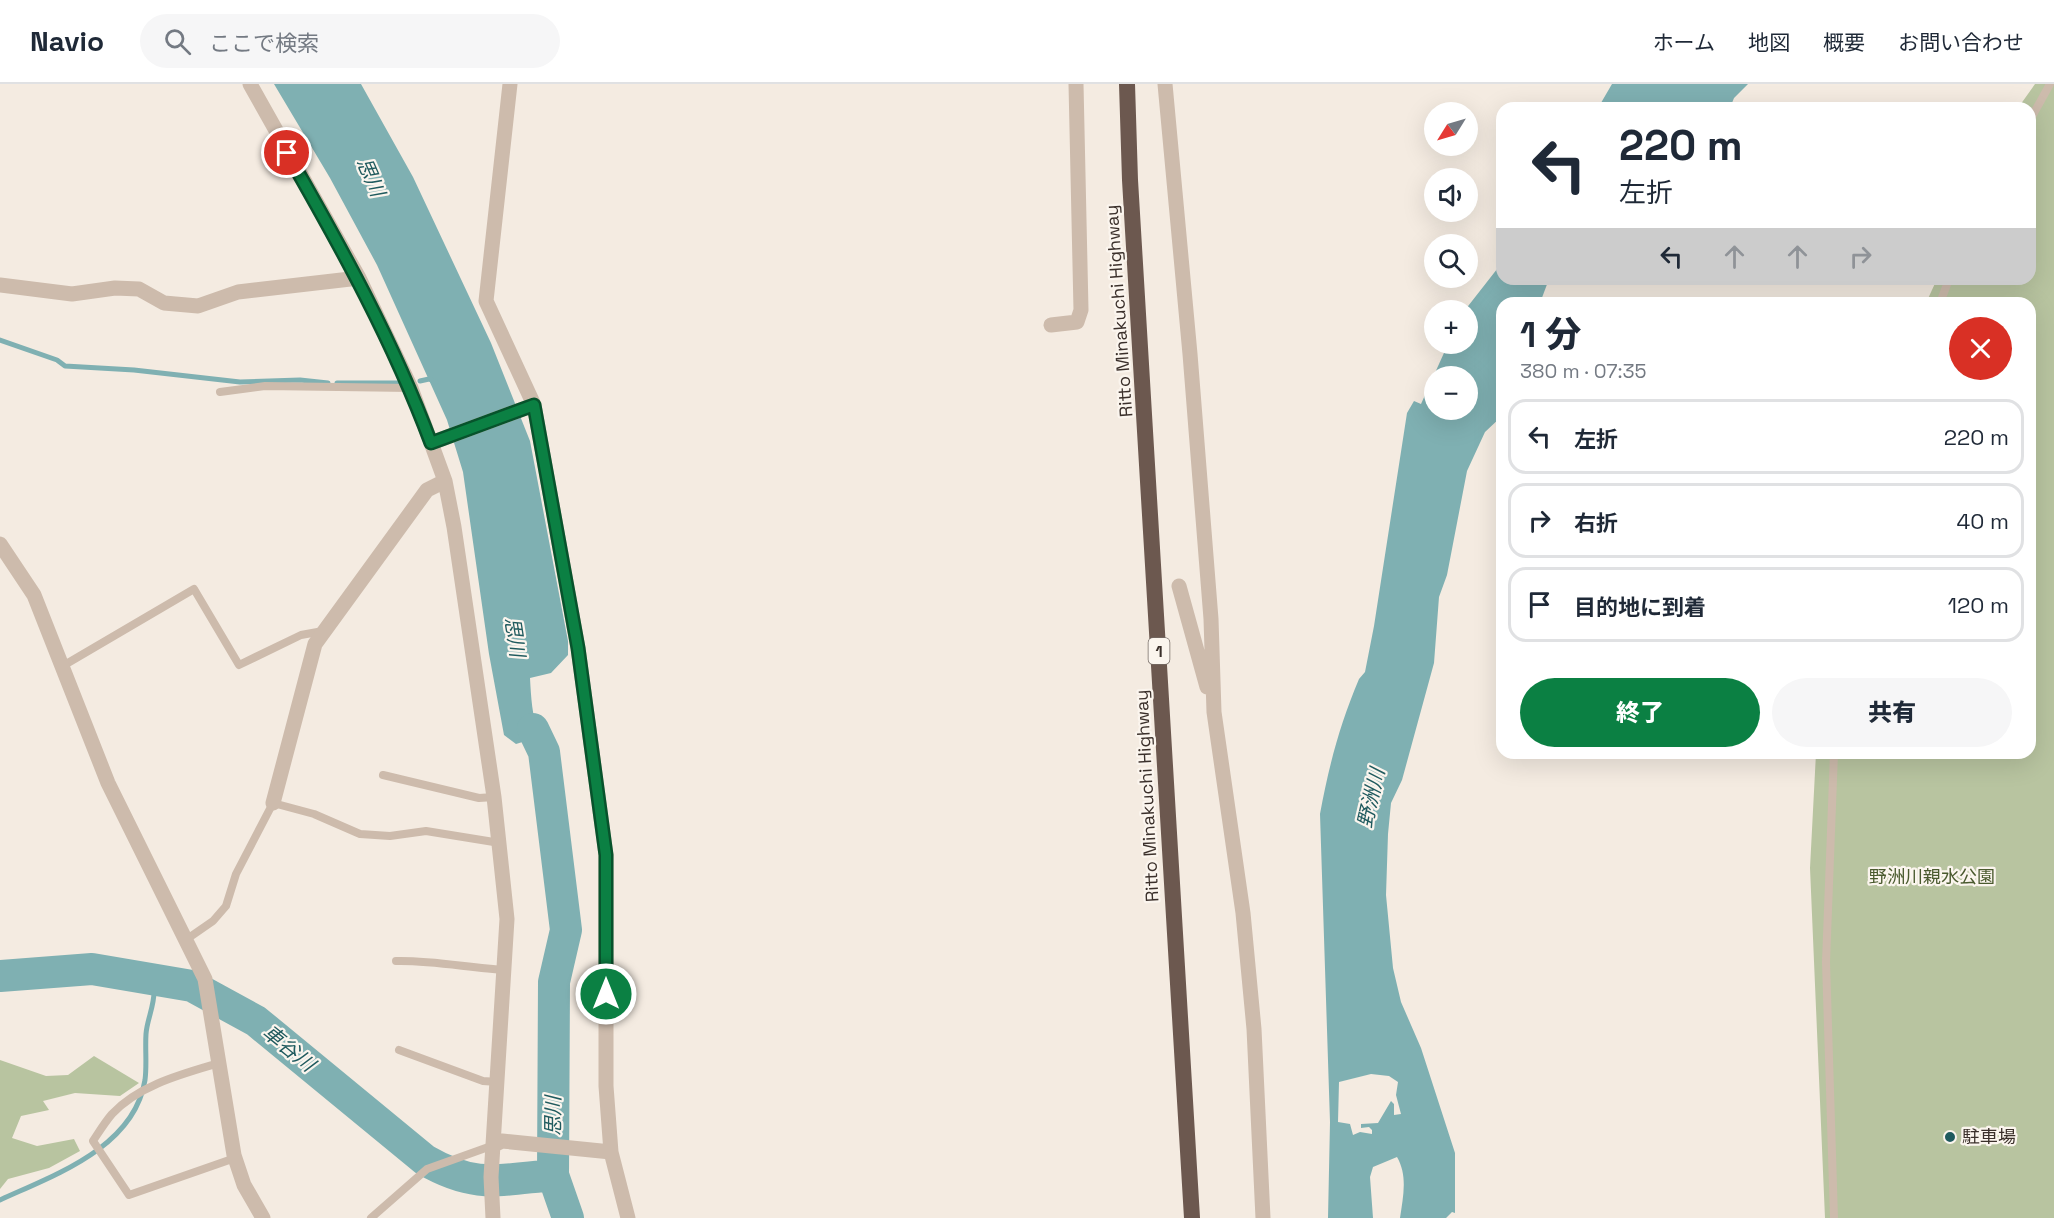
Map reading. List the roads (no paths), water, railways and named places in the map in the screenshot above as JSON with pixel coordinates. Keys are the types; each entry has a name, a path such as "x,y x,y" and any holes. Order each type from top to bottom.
{"highway":[{"name":"Ritto Minakuchi Highway","path":"1127,84 1130,180 1192,1218"}],"street":[{"path":"250,84 359,278 435,441 445,481 454,527 494,797 507,919 506,970 498,1082 498,1143 491,1177 493,1218"},
{"path":"510,84 486,301 529,407 578,648 606,855 608,1152 628,1218"},
{"path":"1051,325 1077,322 1081,310 1076,84"},
{"path":"1165,84 1211,619 1214,712 1241,902 1254,1029 1263,1218"},
{"path":"0,285 72,294 115,288 139,290 164,303 198,306 238,292 359,278"},
{"path":"435,441 529,407"},
{"path":"273,803 315,644 427,490 445,481"},
{"path":"0,544 34,595 108,783 205,979 235,1158 244,1185 263,1218"},
{"path":"1179,586 1214,712"},
{"path":"498,1143 608,1152"}],"lane":[{"path":"2036,109 2050,84"},
{"path":"220,392 265,386 411,388"},
{"path":"61,667 194,589 239,665 301,635 323,631"},
{"path":"1834,759 1826,962 1834,1218"},
{"path":"382,775 479,798 494,797"},
{"path":"187,939 213,921 226,906 236,874 273,803 314,814 360,834 390,836 426,831 500,843"},
{"path":"396,961 420,960 456,967 506,970"},
{"path":"399,1050 483,1081 498,1082"},
{"path":"219,1063 171,1078 138,1094 113,1113 93,1141 129,1195 235,1158"},
{"path":"371,1218 426,1169 498,1143"}],"water":[{"path":"274,84 361,84 413,177 491,343 530,441 568,641 568,655 551,673 530,678 533,714 547,755 548,771 529,740 516,744 504,735 489,654 463,472 447,420 377,265 330,178"},
{"path":"1612,84 1748,84 1732,102 1602,102"},
{"name":"野洲川","path":"1496,270 1496,285 1547,285 1542,297 1496,297 1496,422 1485,432 1467,471 1447,575 1439,597 1434,663 1402,780 1391,803 1386,895 1393,968 1401,1002 1421,1048 1455,1153 1455,1213 1452,1212 1446,1218 1400,1218 1404,1179 1397,1157 1373,1167 1370,1177 1373,1218 1328,1218 1330,1122 1320,814 1341,729 1359,679 1365,672 1407,413 1414,401 1421,404 1424,397 1424,420 1478,420 1478,366 1438,366 1444,354 1478,354 1478,300 1473,300","holes":["1371,1074 1389,1076 1398,1082 1396,1095 1401,1114 1394,1115 1394,1104 1391,1101 1378,1123 1361,1124 1361,1128 1369,1127 1372,1134 1360,1132 1353,1135 1350,1124 1338,1122 1339,1082"]}],"waterway":[{"path":"0,340 57,360 65,366 134,370 240,382 300,380 328,383"},
{"path":"420,381 429,379 436,382"},
{"path":"337,383 398,383"},
{"name":"思川","path":"533,729 544,752 566,930 554,982 553,1175 568,1218"},
{"name":"車谷川","path":"0,976 92,969 192,986 256,1021 425,1160 458,1175 473,1179 502,1180 553,1175"},
{"path":"0,1200 67,1169 89,1156 109,1141 125,1124 138,1104 145,1080 147,1028 154,989 162,981"}],"place":[{"name":"駐車場","path":"1950,1137"}],"park label":[{"name":"野洲川親水公園","path":"1932,877"}]}
